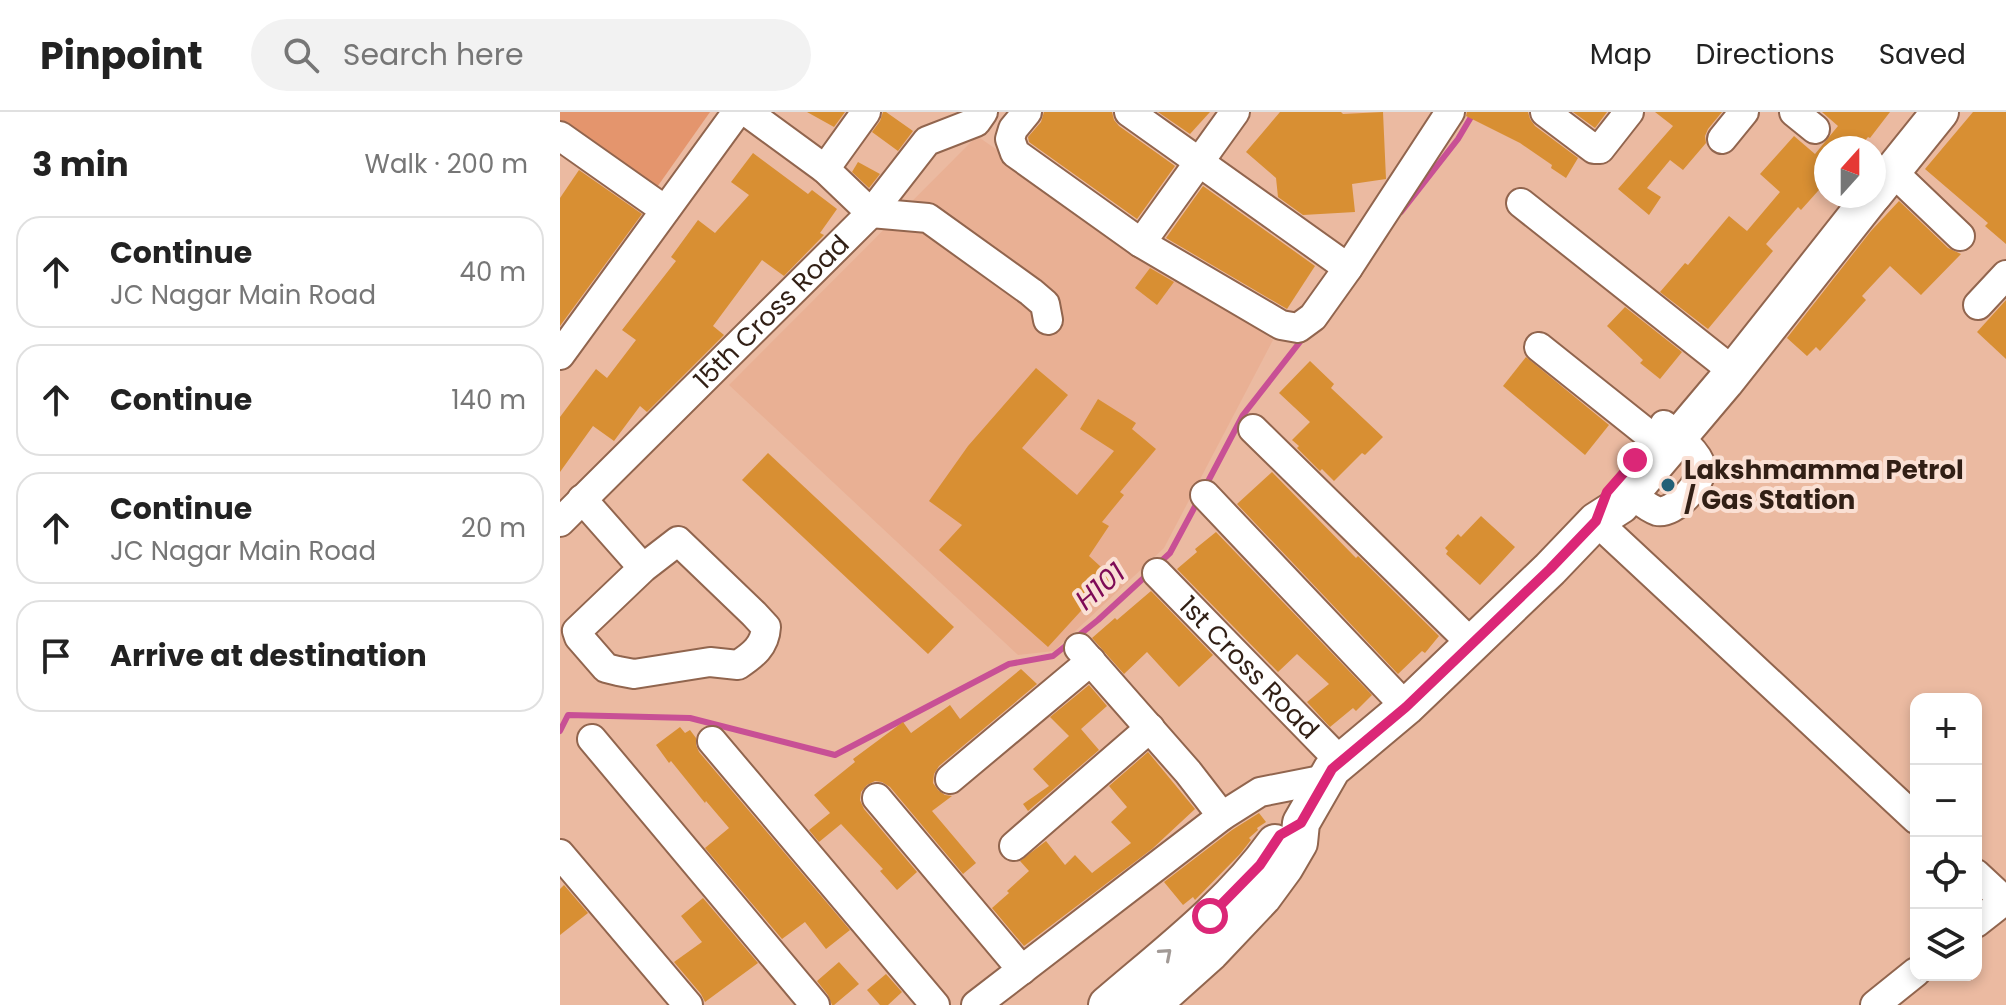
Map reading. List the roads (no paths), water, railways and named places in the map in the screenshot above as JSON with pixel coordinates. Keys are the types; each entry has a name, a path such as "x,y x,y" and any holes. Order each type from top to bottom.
{"main road":[{"path":"1886,166 1916,112"},
{"path":"1886,172 1940,112"},
{"path":"1825,240 1841,208"},
{"path":"1596,521 1607,492 1726,365 1854,208"},
{"path":"1152,1005 1211,952 1263,897 1299,843 1301,823 1333,770 1406,707 1596,521 1621,505 1631,494 1665,433"},
{"path":"1107,1005 1210,916 1260,865 1280,835 1301,823"}],"street":[{"path":"560,355 737,112"},
{"path":"747,112 825,169 871,213 928,218 1031,292 1045,304 1048,320"},
{"path":"825,169 866,112"},
{"name":"15th Cross Road","path":"560,522 871,213 927,141 976,122 983,112"},
{"path":"1027,112 1013,129 1010,139 1015,153 1141,243 1281,325 1298,328 1313,317 1348,268 1450,112"},
{"path":"1129,112 1348,268"},
{"path":"1141,243 1235,112"},
{"path":"1545,112 1594,149 1600,149 1629,112"},
{"path":"1722,139 1744,112"},
{"path":"561,138 665,210"},
{"path":"1886,186 1960,236"},
{"path":"1521,203 1726,365"},
{"path":"1978,305 2006,275"},
{"path":"1539,347 1665,433"},
{"path":"1253,429 1472,644"},
{"path":"1205,495 1406,707"},
{"path":"582,499 643,568"},
{"path":"1596,521 1910,813"},
{"path":"678,541 766,627 766,639 754,654 738,665 710,662 634,674 606,668 577,631 643,568 678,541"},
{"name":"1st Cross Road","path":"1157,573 1333,770"},
{"path":"950,779 1085,655 1188,772 1222,816"},
{"path":"1014,846 1150,728"},
{"path":"592,739 815,1005"},
{"path":"712,741 935,1005"},
{"path":"976,1005 1222,816 1260,792 1333,770"},
{"path":"877,798 1022,970"},
{"path":"560,854 688,1005"},
{"path":"1982,880 2005,901 1982,918"},
{"path":"1875,1005 1910,977"}],"waterway":[{"name":"H101","path":"1401,212 1458,139 1474,112"},
{"name":"H101","path":"1204,489 1243,415 1303,338"},
{"name":"H101","path":"1156,566 1170,553 1199,499"},
{"name":"H101","path":"560,731 568,715 690,718 835,755 1009,664 1053,656 1148,574"}],"place":[{"name":"Lakshmamma Petrol / Gas Station","path":"1668,485"}]}
